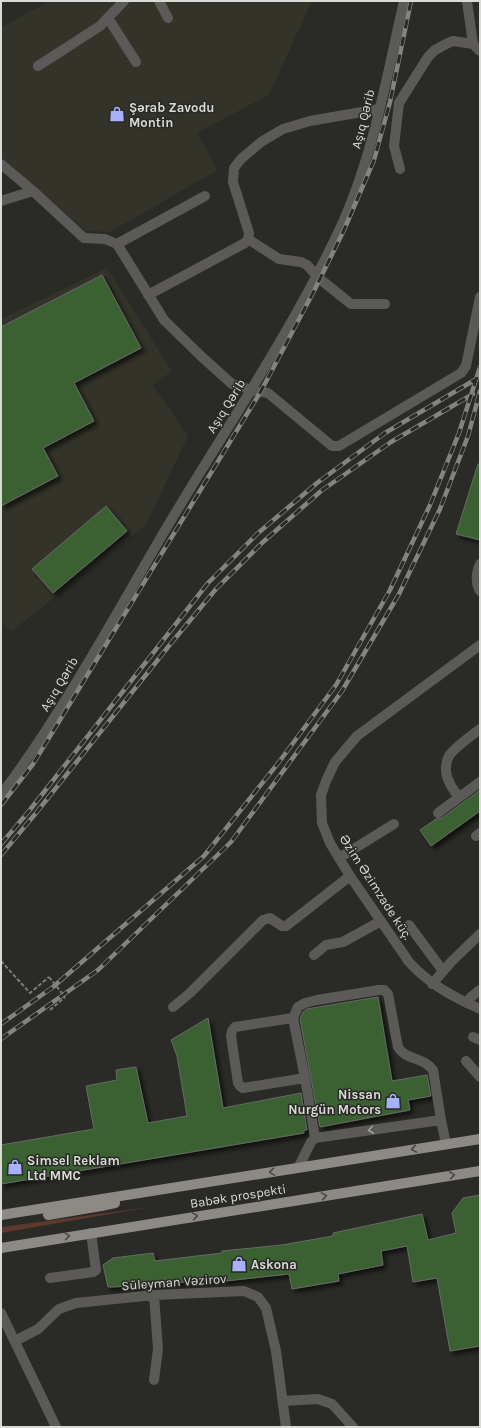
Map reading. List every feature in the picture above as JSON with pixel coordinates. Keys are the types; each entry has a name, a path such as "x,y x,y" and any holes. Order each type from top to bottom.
{"main road":[{"name":"Babək prospekti","path":"1,1215 480,1139"},
{"name":"Babək prospekti","path":"1,1248 480,1171"},
{"path":"1,1222 101,1206 185,1186"},
{"path":"1,1241 48,1240"}],"street":[{"path":"38,66 100,26 124,1"},
{"path":"159,1 168,18"},
{"name":"Aşıq Qərib","path":"1,795 22,767 52,721 184,499 252,390 316,276 343,221 366,162 404,1"},
{"path":"400,169 394,146 400,103 428,57 435,50 448,42 476,48 467,1"},
{"path":"108,18 136,62"},
{"path":"148,294 245,243 248,239 249,233 233,182 234,168 241,159 261,142 283,129 310,121 379,109"},
{"path":"1,164 84,238 105,239 117,244 164,320 232,384 268,393 332,446 339,446 461,373 466,366 480,297"},
{"path":"1,201 33,191"},
{"path":"117,244 205,196"},
{"path":"248,239 279,259 301,262 307,265 316,276 350,304 385,304"},
{"path":"480,564 476,572 480,591"},
{"name":"Əzim Əzimzade küç.","path":"480,646 357,736 335,762 326,780 321,795 322,823 330,843 350,876 410,962 420,974 432,984 480,1009"},
{"path":"459,797 450,786 447,778 446,768 449,756 480,728"},
{"path":"438,813 480,782"},
{"path":"340,858 394,824"},
{"path":"173,1007 190,993 263,920 270,918 282,926 286,926 350,876"},
{"path":"314,955 324,946 343,942 381,921"},
{"path":"409,925 443,971"},
{"path":"432,984 480,934"},
{"path":"298,1168 315,1138 294,1018 298,1007 305,1003 363,992 384,990 388,994 400,1051 404,1055 428,1065 433,1070 446,1144"},
{"path":"467,1003 471,997 480,990"},
{"path":"294,1018 235,1027 231,1036 238,1083 243,1088 305,1078"},
{"path":"466,1061 480,1077"},
{"path":"315,1138 441,1120"},
{"path":"50,1278 93,1272 96,1270 91,1233"},
{"name":"Süleyman Vəzirov","path":"15,1341 38,1329 59,1309 76,1303 154,1296 244,1291 258,1297 266,1308 276,1351 286,1427"},
{"path":"154,1296 158,1349 154,1380"},
{"path":"1,1313 4,1327 15,1341 56,1427"},
{"path":"282,1401 318,1399 332,1404 353,1427"}],"path":[{"path":"1,960 30,993 49,977 65,997 50,1010"}],"shaded area":[{"name":"Şərab Zavodu Montin","path":"50,1 312,1 269,95 197,133 218,170 110,232 86,231 1,157 1,27"},
{"path":"107,268 172,371 153,385 188,436 146,525 12,631 1,622 1,319"},
{"path":"150,1207 1,1233 1,1227"}],"building":[{"path":"102,275 141,348 74,383 94,421 43,448 58,476 1,506 1,327"},
{"path":"478,464 480,464 480,540 456,534"},
{"path":"106,506 127,531 53,593 32,569"},
{"path":"480,790 480,811 431,846 420,830 436,819 442,818"},
{"path":"378,997 392,1081 427,1075 431,1096 408,1100 410,1110 320,1127 300,1019 303,1012 307,1009"},
{"path":"208,1018 223,1108 301,1093 307,1130 304,1130 304,1133 1,1184 1,1145 94,1129 86,1086 117,1080 116,1070 136,1067 148,1123 187,1116 177,1056 171,1040"},
{"path":"480,1195 480,1346 450,1351 437,1278 413,1282 407,1246 381,1251 383,1265 338,1274 339,1281 292,1289 289,1274 225,1281 225,1279 159,1285 108,1287 103,1265 113,1258 153,1253 155,1261 222,1253 222,1251 282,1245 333,1236 333,1233 422,1214 428,1240 456,1233 452,1213 463,1198"}],"railway":[{"path":"1,805 33,764 261,391 315,289 344,230 374,160 390,102 411,1"},
{"path":"1,1024 53,987 204,856 279,762 336,685 390,590 430,505 459,433 480,367"},
{"path":"1,844 29,811 208,583 257,534 317,483 385,433 478,378"},
{"path":"1,1039 98,970 231,842 342,691 399,594 440,509 468,436 480,391"},
{"path":"1,855 216,589 263,542 321,491 391,442 473,394"}],"place":[{"name":"Şərab Zavodu Montin","path":"117,114"},
{"name":"Nissan Nurgün Motors","path":"393,1101"},
{"name":"Simsel Reklam Ltd MMC","path":"15,1167"},
{"name":"Askona","path":"239,1264"}]}
